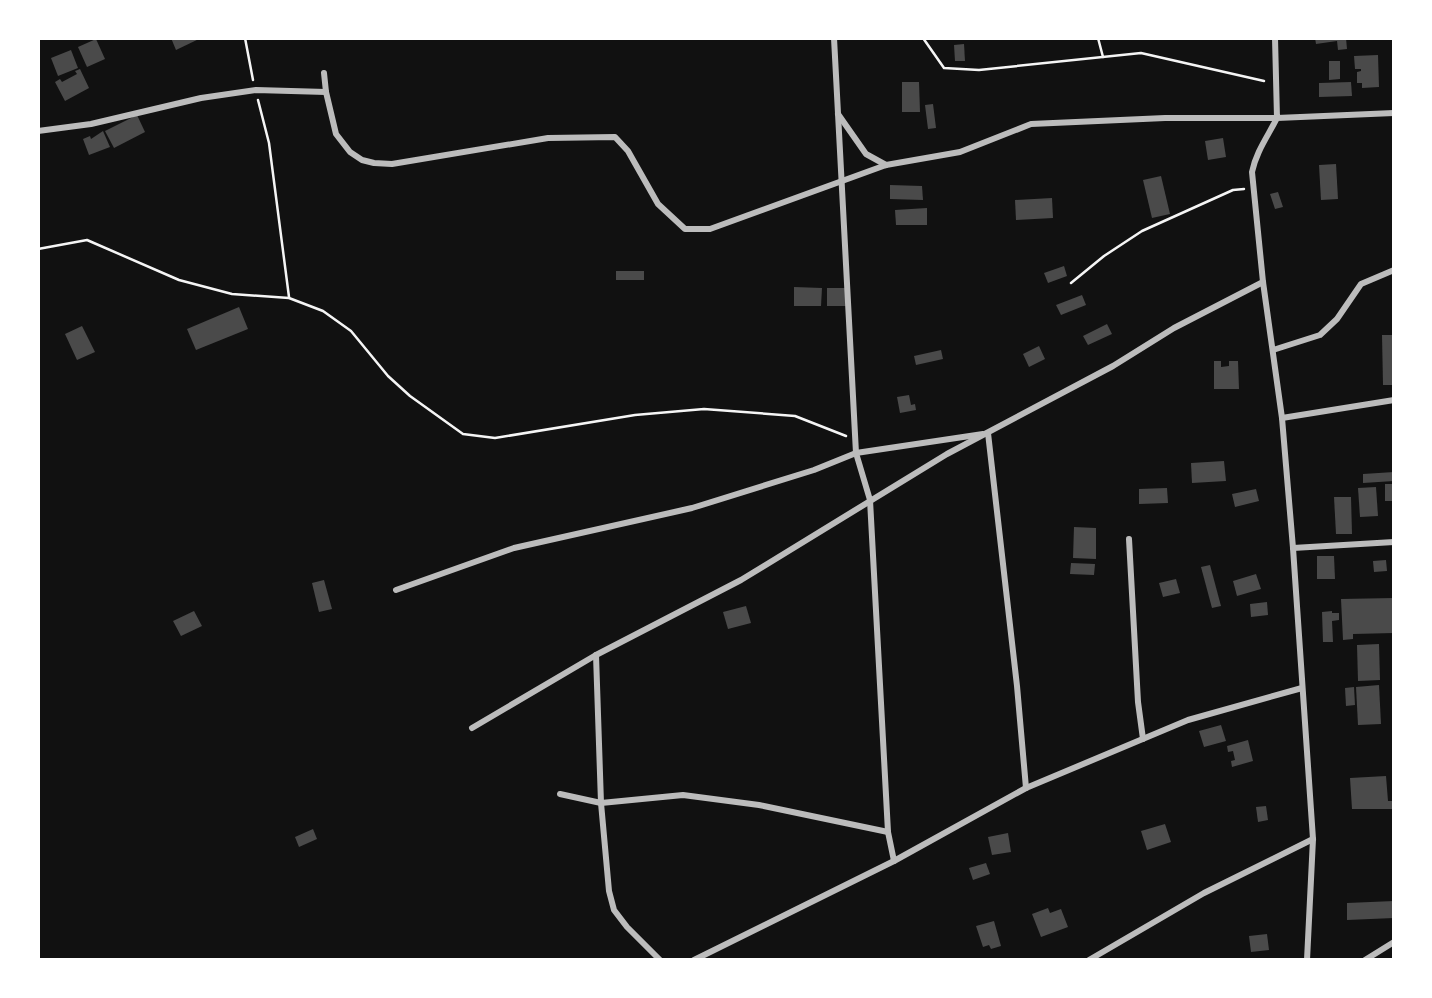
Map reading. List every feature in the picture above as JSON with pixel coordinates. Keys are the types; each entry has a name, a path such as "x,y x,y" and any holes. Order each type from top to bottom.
{"street":[{"path":"834,38 855,440 856,453 870,500 888,832 894,861"},
{"path":"1275,38 1277,118 1265,144 1256,155 1252,172 1262,282 1282,418 1293,548 1313,839 1307,960"},
{"path":"324,74 336,134 350,152 362,160 393,164 548,138 615,138 628,151 658,204 685,229 710,229 886,165 960,152 1031,124 1394,113"},
{"path":"38,131 90,124 201,98 256,90 326,92"},
{"path":"838,113 866,154 886,165"},
{"path":"1273,350 1321,335 1361,284 1394,270"},
{"path":"472,728 596,655 741,580 947,454 1114,366 1174,328 1262,282"},
{"path":"1282,418 1394,400"},
{"path":"396,590 514,548 692,508 814,470 856,453 988,433"},
{"path":"988,433 1026,788"},
{"path":"1129,539 1138,702 1143,738"},
{"path":"1293,548 1394,542"},
{"path":"596,655 601,803 609,891 614,909 627,927 660,960"},
{"path":"694,960 894,861 1026,788 1188,720 1302,688"},
{"path":"560,794 601,803 683,795 759,805 888,832"},
{"path":"1089,960 1204,893 1313,839"},
{"path":"1365,960 1394,942"}],"path":[{"path":"245,38 269,143 289,298"},
{"path":"923,38 944,68 979,70 1141,53 1277,86"},
{"path":"1098,38 1103,57"},
{"path":"1071,284 1104,256 1142,231 1233,190 1254,189"},
{"path":"38,249 87,240 179,280 232,295 289,298 323,311 351,331 388,376 410,396 463,434 495,438 635,415 704,409 795,416 855,440"}],"building":[{"path":"171,38 201,38 176,50"},
{"path":"1315,38 1346,38 1347,49 1338,50 1337,41 1316,44"},
{"path":"96,39 105,59 87,67 78,47"},
{"path":"964,44 965,61 955,61 954,45"},
{"path":"71,50 78,68 58,76 51,58"},
{"path":"1378,55 1379,87 1362,88 1362,83 1357,83 1357,72 1361,69 1355,69 1354,56"},
{"path":"1329,61 1340,61 1340,79 1329,80"},
{"path":"80,69 89,88 65,101 55,82 60,79 62,82 77,74 75,71"},
{"path":"902,82 919,82 920,112 902,112"},
{"path":"1351,82 1352,96 1319,97 1319,83"},
{"path":"933,104 936,128 928,129 925,105"},
{"path":"137,115 145,132 114,148 105,131"},
{"path":"103,131 110,147 89,155 83,139 90,136 91,139"},
{"path":"1223,138 1226,157 1208,160 1205,141"},
{"path":"1336,164 1338,199 1321,200 1319,165"},
{"path":"1161,176 1170,214 1152,218 1143,180"},
{"path":"890,185 922,186 923,200 890,199"},
{"path":"1278,192 1283,207 1275,209 1270,194"},
{"path":"1052,198 1053,218 1016,220 1015,200"},
{"path":"927,208 927,225 896,225 895,210"},
{"path":"1064,266 1067,276 1048,283 1044,273"},
{"path":"616,271 644,271 644,280 616,280"},
{"path":"794,287 822,288 821,306 794,306"},
{"path":"827,288 846,288 846,306 827,306"},
{"path":"1082,295 1086,305 1061,315 1056,305"},
{"path":"239,307 248,329 196,350 187,329"},
{"path":"1107,324 1112,334 1088,345 1083,336"},
{"path":"82,326 95,352 77,360 65,334"},
{"path":"1382,335 1394,335 1394,385 1383,385"},
{"path":"1039,346 1045,359 1029,367 1023,354"},
{"path":"941,350 943,359 916,365 914,356"},
{"path":"1214,361 1221,361 1221,367 1229,366 1229,361 1238,361 1239,389 1214,389"},
{"path":"909,395 911,405 915,404 916,410 900,413 897,397"},
{"path":"1224,461 1226,481 1192,483 1191,463"},
{"path":"1394,472 1394,481 1363,483 1363,474"},
{"path":"1385,484 1394,484 1394,501 1385,501"},
{"path":"1376,487 1378,516 1360,517 1358,488"},
{"path":"1167,488 1168,503 1139,504 1139,489"},
{"path":"1256,489 1259,501 1235,507 1232,494"},
{"path":"1334,497 1351,497 1352,534 1336,534"},
{"path":"1074,527 1096,528 1096,559 1073,558"},
{"path":"1317,556 1334,556 1335,579 1317,579"},
{"path":"1386,560 1387,571 1374,572 1373,561"},
{"path":"1071,563 1095,564 1094,575 1070,574"},
{"path":"1210,565 1221,606 1212,608 1201,567"},
{"path":"1256,574 1261,589 1237,596 1233,581"},
{"path":"1176,579 1180,593 1163,597 1159,583"},
{"path":"324,580 332,609 319,612 312,583"},
{"path":"1394,598 1394,633 1353,634 1353,639 1343,640 1341,599"},
{"path":"1267,602 1268,615 1251,617 1250,604"},
{"path":"746,606 751,623 728,629 723,612"},
{"path":"194,611 202,626 181,636 173,621"},
{"path":"1322,612 1339,613 1339,620 1332,621 1333,642 1323,642"},
{"path":"1379,644 1380,680 1358,681 1357,645"},
{"path":"1379,685 1381,724 1358,725 1356,687"},
{"path":"1354,687 1355,705 1346,706 1345,688"},
{"path":"1221,725 1226,741 1204,747 1199,731"},
{"path":"1248,740 1253,761 1232,767 1231,761 1235,760 1233,751 1228,752 1227,746"},
{"path":"1386,776 1388,801 1393,801 1394,809 1352,809 1350,778"},
{"path":"1266,806 1268,820 1258,822 1256,807"},
{"path":"1165,824 1171,842 1147,850 1141,831"},
{"path":"313,829 317,839 299,847 295,837"},
{"path":"1008,833 1011,852 992,855 988,837"},
{"path":"986,863 990,874 973,880 969,868"},
{"path":"1394,901 1394,918 1347,920 1347,903"},
{"path":"1048,908 1050,913 1061,909 1068,927 1041,937 1032,914"},
{"path":"994,921 1001,946 991,949 989,945 983,947 976,926"},
{"path":"1267,934 1269,950 1251,952 1249,936"}]}
